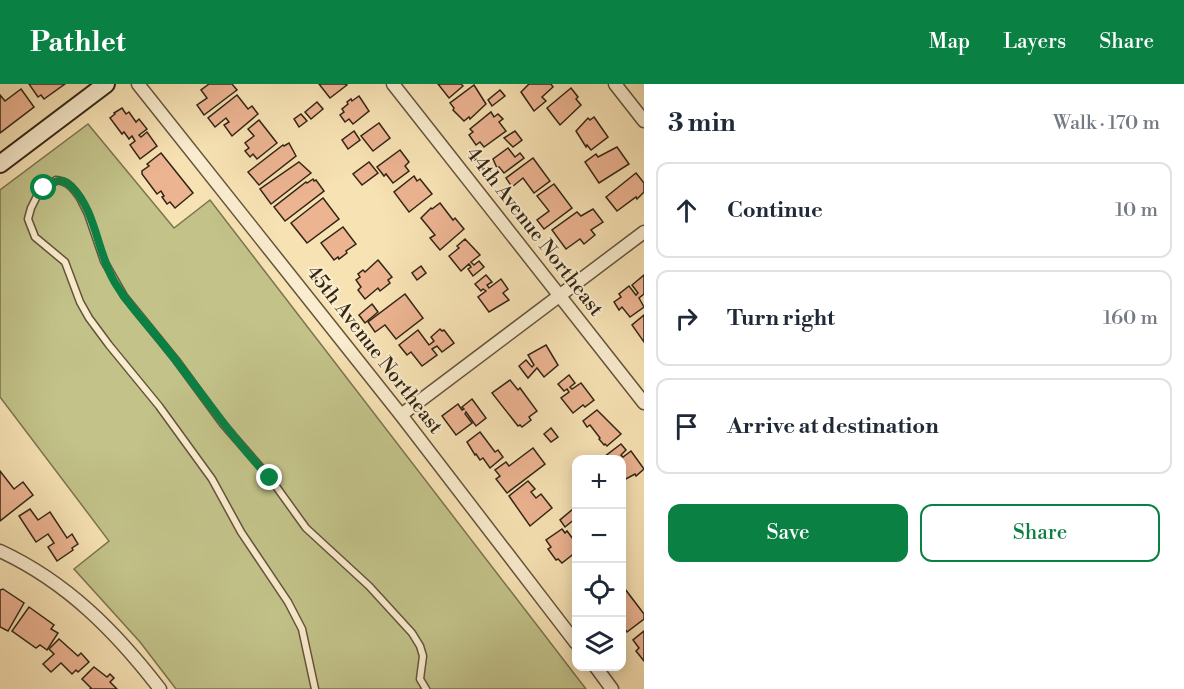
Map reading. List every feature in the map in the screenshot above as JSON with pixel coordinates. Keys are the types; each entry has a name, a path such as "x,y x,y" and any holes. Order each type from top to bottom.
{"main road":[{"path":"0,164 106,84"}],"street":[{"name":"45th Avenue Northeast","path":"138,84 401,415 572,638"},
{"name":"44th Avenue Northeast","path":"393,84 644,403"},
{"path":"615,84 644,120"},
{"path":"401,415 644,232"},
{"path":"0,551 32,567 88,608 132,653 160,689"},
{"path":"599,671 612,689"}],"lane":[{"path":"315,689 303,629 288,602 241,532 212,479 159,406 89,318 80,302 65,262 35,237 28,219 31,208 37,196 56,180 64,181 72,186 80,198 113,280 223,424 270,478 306,528 369,586 412,633 423,656 420,679 426,689"}],"green space":[{"path":"88,124 174,228 210,200 586,689 176,689 140,642 74,569 109,541 0,397 0,190"}],"building":[{"path":"29,84 65,84 44,99 41,95 38,97"},
{"path":"209,84 232,84 237,90 204,115 197,105 207,98 201,90"},
{"path":"319,84 345,84 347,85 330,98"},
{"path":"438,84 461,84 463,86 449,98"},
{"path":"529,84 551,84 553,87 542,97 546,101 534,111 521,92"},
{"path":"474,85 486,104 470,119 469,117 464,121 453,110 450,103"},
{"path":"571,88 581,105 560,125 547,108"},
{"path":"21,89 34,107 0,133 0,95 5,101"},
{"path":"500,90 505,96 492,106 488,100"},
{"path":"237,95 248,109 252,106 258,114 232,136 224,125 229,122 226,118 215,127 208,118"},
{"path":"359,96 369,111 353,124 349,119 345,122 340,115 344,112 342,109 348,104 347,102"},
{"path":"317,102 323,109 311,119 305,112"},
{"path":"122,108 126,114 129,112 136,122 139,119 147,129 139,135 141,137 147,132 157,146 140,159 130,145 135,141 132,136 129,139 124,132 122,134 110,118"},
{"path":"491,112 494,117 498,114 503,119 499,122 506,131 484,147 480,142 476,145 469,135 473,132 470,129"},
{"path":"301,114 307,121 299,127 294,119"},
{"path":"594,117 608,137 591,150 587,145 586,147 576,131 588,118 590,120"},
{"path":"259,120 277,143 257,159 253,154 250,157 245,151 249,148 245,143 254,136 248,129"},
{"path":"379,123 390,138 373,151 361,136"},
{"path":"354,131 360,140 348,149 342,140"},
{"path":"515,131 522,140 513,147 504,138"},
{"path":"289,143 296,156 259,185 248,172 283,145"},
{"path":"617,147 629,164 599,183 585,162 596,154 598,157"},
{"path":"508,148 515,157 520,153 524,158 504,173 499,167 497,168 493,159"},
{"path":"400,150 409,162 405,166 409,171 393,183 377,167"},
{"path":"161,153 193,193 175,208 170,202 167,204 161,191 157,194 142,174 142,171 149,166 147,164"},
{"path":"533,158 550,181 534,193 523,178 512,187 506,178"},
{"path":"299,162 311,173 271,204 260,189"},
{"path":"369,162 378,173 362,185 353,174"},
{"path":"636,173 644,183 644,192 617,211 606,197"},
{"path":"414,176 417,181 420,179 432,194 409,212 394,192"},
{"path":"313,179 324,191 285,221 274,207"},
{"path":"554,184 572,208 544,229 537,220 549,211 537,196"},
{"path":"323,198 339,219 307,243 291,223"},
{"path":"440,203 453,220 455,218 464,229 440,250 430,238 435,235 421,218"},
{"path":"593,209 603,222 591,230 595,235 584,244 580,239 566,249 552,230 577,212 581,216"},
{"path":"343,227 356,244 339,259 338,257 334,260 321,243"},
{"path":"465,239 480,255 471,262 474,265 479,261 484,267 473,276 468,269 471,267 469,264 461,271 449,256"},
{"path":"378,260 392,277 388,280 390,283 380,291 378,288 365,299 358,290 361,287 356,280 360,277 358,274 363,270 365,272"},
{"path":"421,266 426,273 417,280 412,273"},
{"path":"486,275 492,282 487,285 489,288 501,279 508,289 503,293 509,300 489,312 478,297 486,291 483,289 481,291 475,284"},
{"path":"644,275 644,294 639,298 644,307 630,317 622,307 619,310 614,302 621,297 619,294 629,286 636,295 638,293 632,285"},
{"path":"405,294 423,318 396,339 385,325 375,332 368,322"},
{"path":"372,304 378,312 365,323 359,315"},
{"path":"644,315 644,342 632,325"},
{"path":"440,329 444,330 454,343 442,352 437,346 432,349 437,355 422,366 411,352 407,355 399,345 418,330 429,345 434,341 431,337"},
{"path":"546,345 558,365 544,377 537,368 528,378 519,366 526,360 532,367 534,365 528,355"},
{"path":"569,375 575,383 570,387 572,389 581,383 594,400 573,413 561,398 569,392 567,389 564,391 558,384"},
{"path":"510,380 518,390 520,388 537,411 522,427 518,426 492,393"},
{"path":"472,399 486,418 476,426 466,412 465,414 472,423 456,435 442,416 458,404 462,410 464,409 462,407"},
{"path":"597,410 621,434 607,446 599,439 590,425 587,427 583,421"},
{"path":"551,428 558,437 551,442 544,434"},
{"path":"480,432 495,452 498,450 503,457 490,468 483,458 480,460 475,455 467,442"},
{"path":"621,444 626,450 621,455 607,455"},
{"path":"533,448 545,464 507,493 496,479 500,476 495,470 506,462 509,466"},
{"path":"631,451 644,469 636,476 635,474 626,479 626,455"},
{"path":"0,471 14,489 23,482 33,495 0,521"},
{"path":"528,481 535,489 531,492 536,498 541,494 552,508 530,526 509,496"},
{"path":"30,509 38,520 50,512 67,538 72,534 78,544 72,548 73,550 57,561 48,547 54,543 48,534 36,542 19,516"},
{"path":"572,510 572,521 565,527 560,520"},
{"path":"562,529 565,533 567,531 572,538 572,555 562,563 556,560 548,549 551,547 546,540"},
{"path":"3,589 24,603 8,631 0,627 0,590"},
{"path":"626,590 644,614 644,619 627,632"},
{"path":"29,607 54,625 51,629 58,633 47,650 40,645 36,648 12,631"},
{"path":"644,631 644,661 636,651 639,648 633,640"},
{"path":"59,639 78,656 81,653 89,662 78,672 76,670 72,674 61,663 51,672 43,664 54,654 49,649"},
{"path":"94,667 107,677 110,674 114,678 110,682 117,689 90,689 82,679"}],"route":[{"path":"44,188 56,180 64,181 72,186 88,214 113,280 223,424 270,478"}]}
